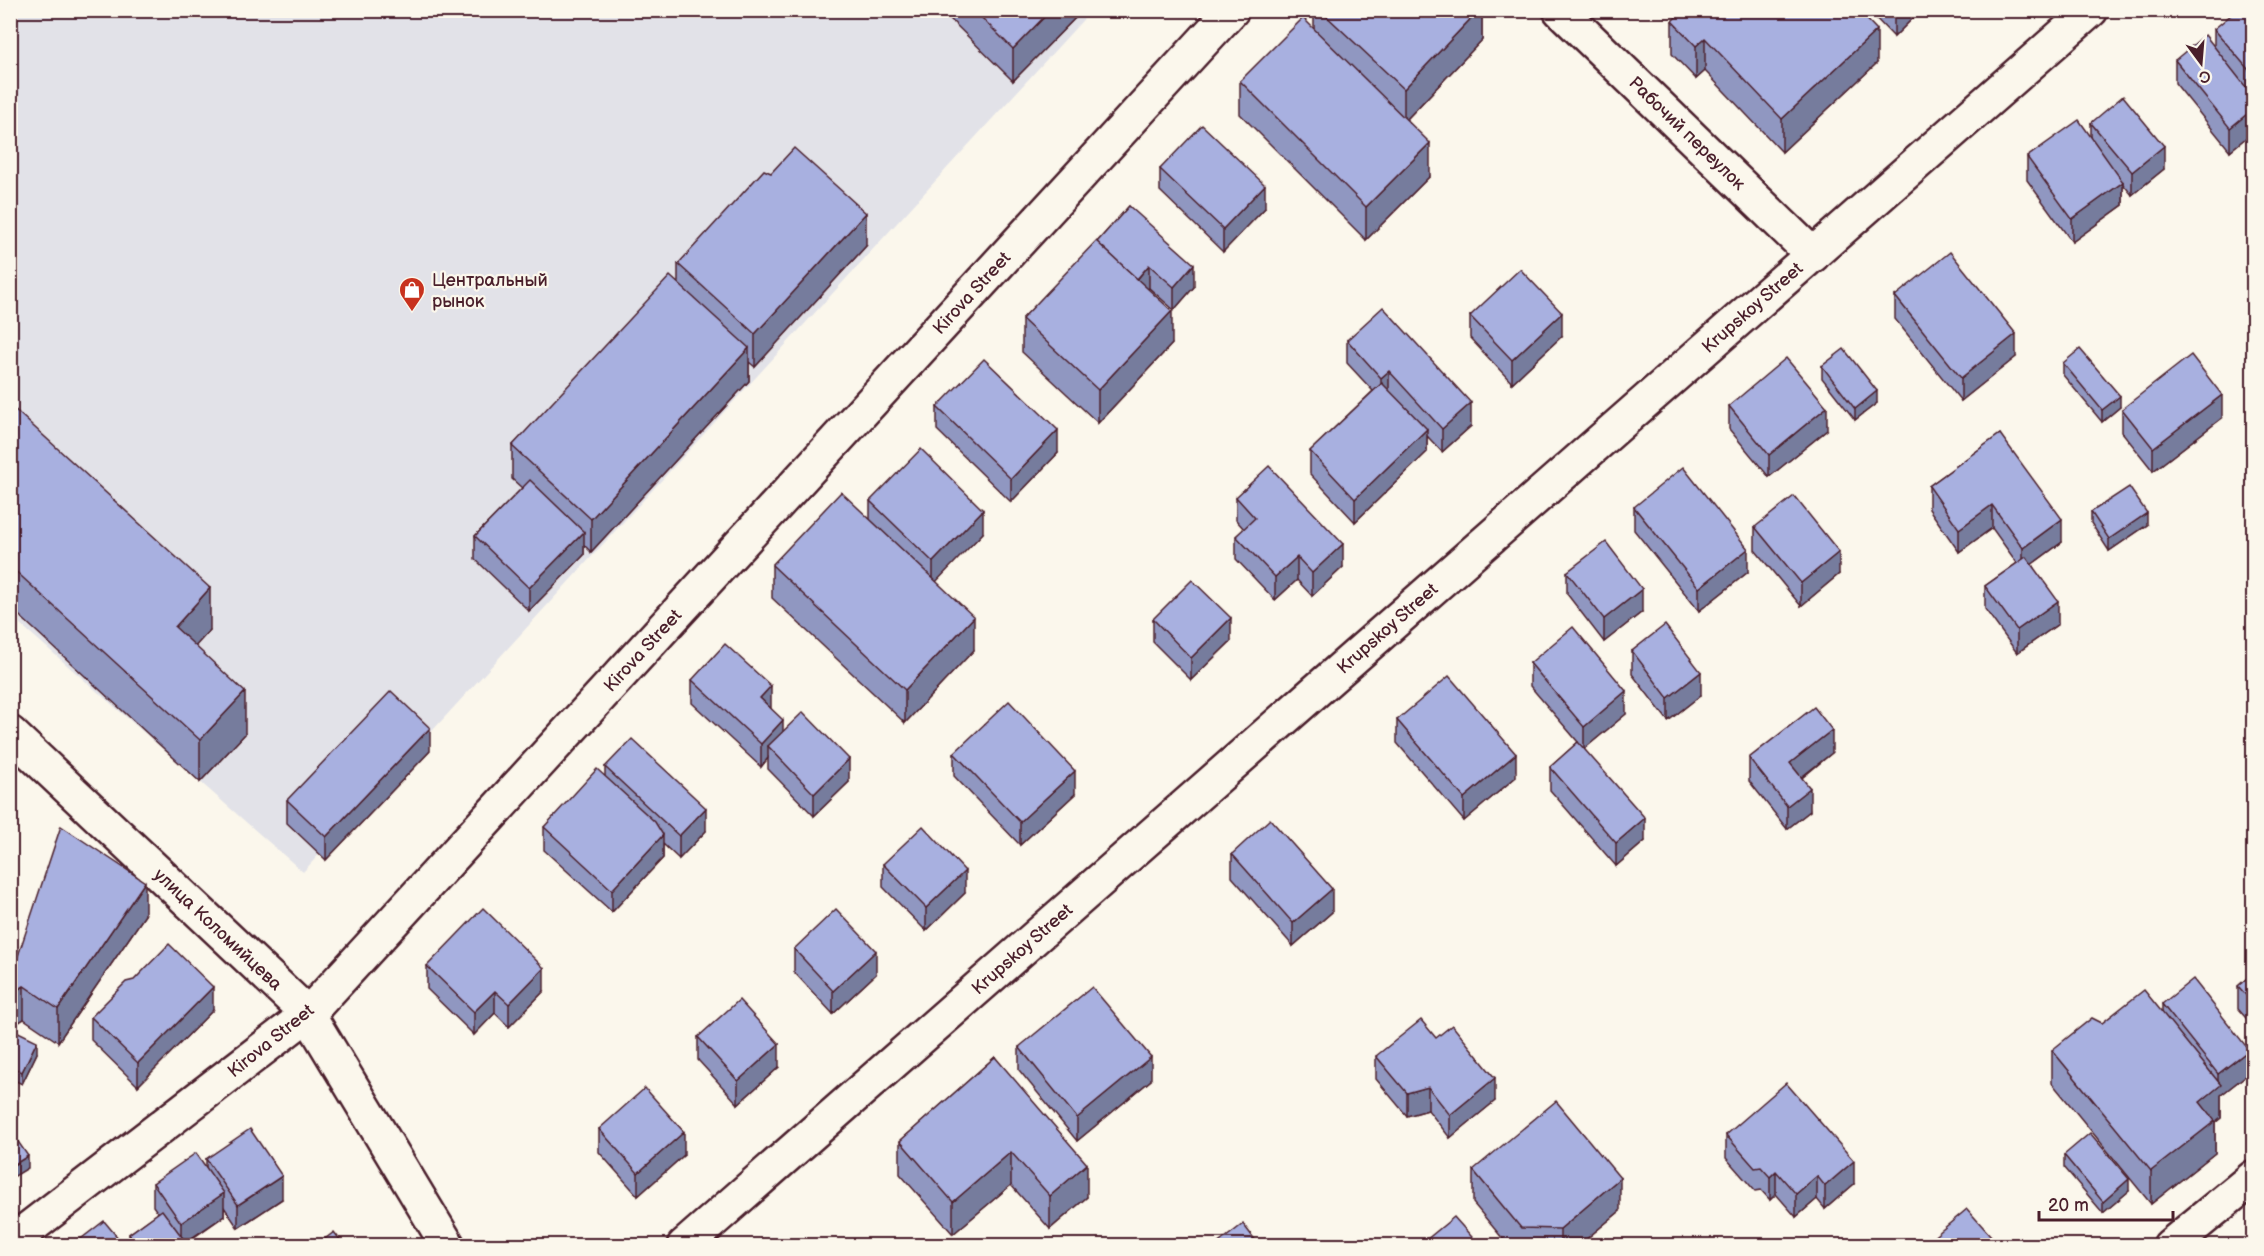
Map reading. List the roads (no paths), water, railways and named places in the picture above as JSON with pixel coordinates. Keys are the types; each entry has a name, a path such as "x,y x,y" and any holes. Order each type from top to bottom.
{"street":[{"name":"Kirova Street","path":"10,1244 308,1014 1232,10"},
{"name":"Рабочий переулок","path":"1560,10 1813,255"},
{"name":"Krupskoy Street","path":"684,1245 2091,10"},
{"name":"улица Коломийцева","path":"10,733 308,1014 448,1245"},
{"path":"2170,1245 2253,1177"}],"place":[{"name":"Центральный рынок","path":"412,313"}]}
